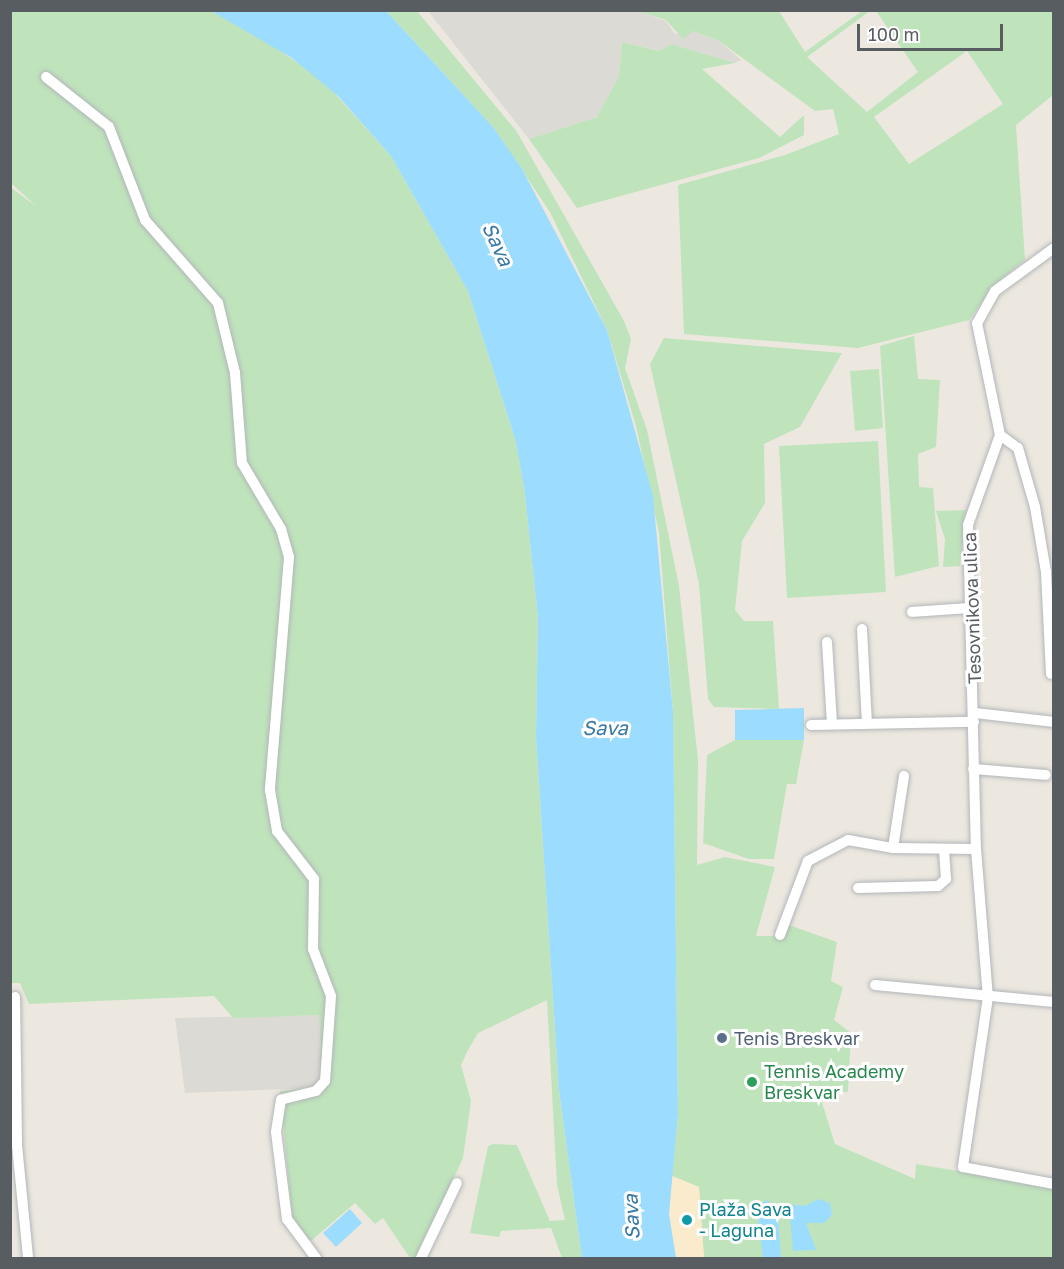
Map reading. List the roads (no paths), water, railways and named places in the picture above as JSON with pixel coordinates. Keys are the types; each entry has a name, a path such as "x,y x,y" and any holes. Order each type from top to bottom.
{"street":[{"path":"46,77 109,127 145,220 218,303 235,373 242,463 281,529 290,557 270,790 277,831 314,879 313,950 331,996 324,1084 316,1091 286,1097 278,1107 287,1219 316,1258"},
{"path":"1051,675 1046,572 1035,507 1017,448 1000,435 977,323 995,291 1053,248"},
{"name":"Tesovnikova ulica","path":"1000,435 968,525 968,608 974,718 976,849 987,997 963,1167 1053,1184"},
{"path":"912,612 968,608"},
{"path":"862,629 867,723"},
{"path":"827,642 832,723"},
{"path":"811,725 974,718 1053,722"},
{"path":"973,769 1046,775"},
{"path":"893,848 904,776"},
{"path":"780,935 808,861 848,840 893,848 976,849"},
{"path":"858,888 938,886 946,879 944,850"},
{"path":"875,985 1053,1002"},
{"path":"15,997 17,1145 28,1258"},
{"path":"421,1258 457,1183"}],"water":[{"name":"Sava","path":"211,11 386,11 493,127 522,169 607,330 653,496 673,712 678,1114 669,1214 676,1258 582,1258 559,1090 536,737 538,618 525,494 516,442 468,291 391,156 338,96 292,58"},
{"path":"804,708 804,740 735,740 735,710"},
{"path":"818,1199 830,1203 832,1215 824,1223 806,1223 816,1250 793,1251 789,1204 805,1206"},
{"path":"766,1200 777,1207 781,1258 763,1258 757,1208"},
{"path":"350,1209 362,1223 336,1247 323,1233"}],"place":[{"name":"Tenis Breskvar","path":"722,1038"},
{"name":"Tennis Academy Breskvar","path":"752,1082"},
{"name":"Plaža Sava - Laguna","path":"687,1220"}]}
